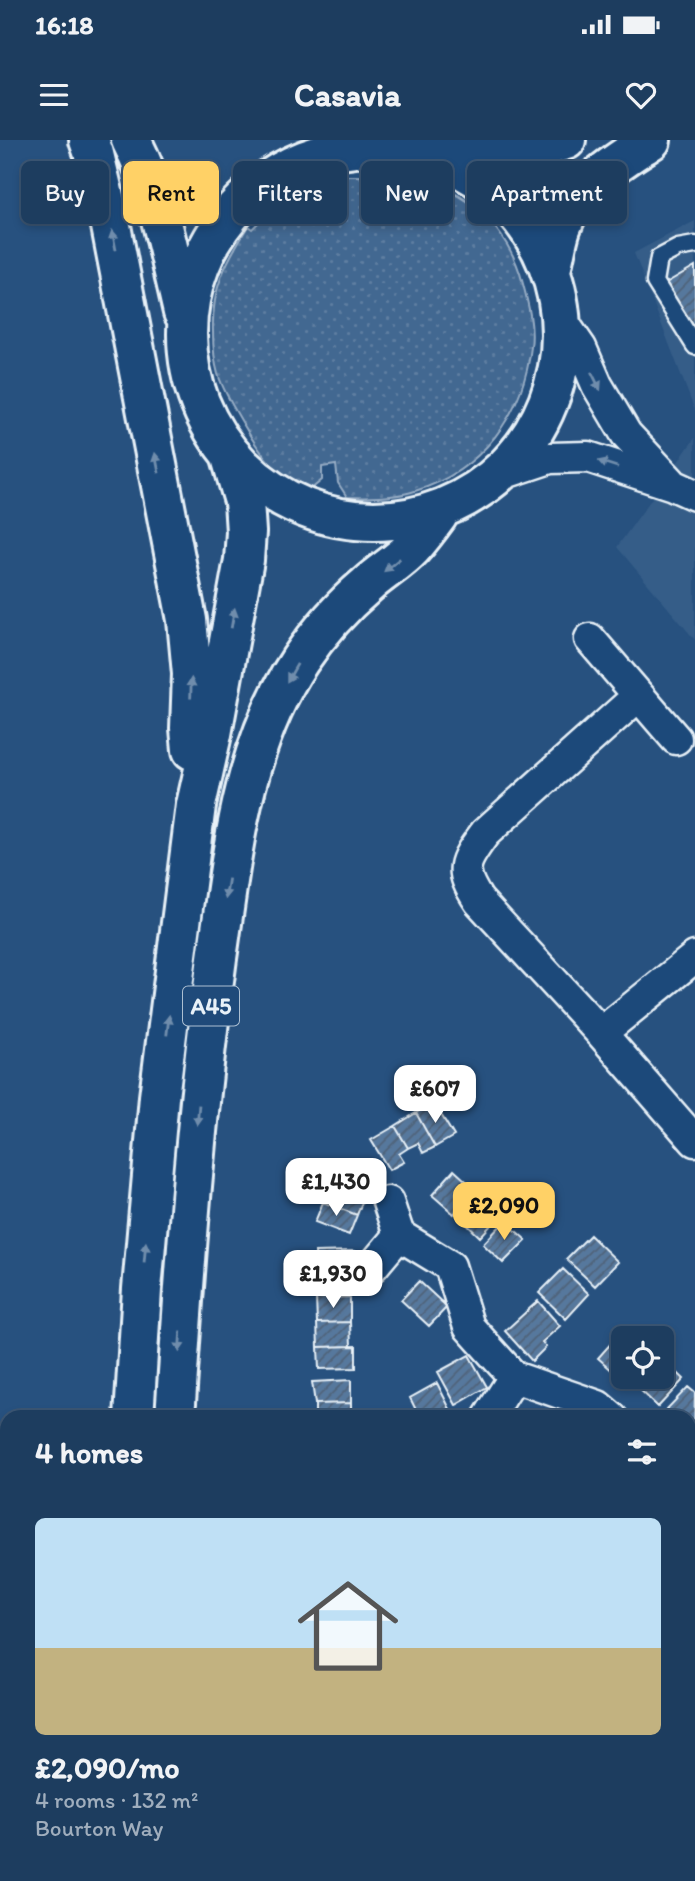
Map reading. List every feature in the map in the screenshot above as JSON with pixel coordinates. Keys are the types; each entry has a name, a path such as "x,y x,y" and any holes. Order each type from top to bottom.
{"highway":[{"name":"A45","path":"89,140 111,226 187,621 192,674 190,728 196,804"},
{"path":"131,140 150,182 162,219 183,312 189,373 204,413 258,484 290,502 321,512 372,517 439,515 466,503 502,474 532,437 550,396 559,351 563,322 559,294 552,266 533,233 493,194 431,156"},
{"path":"183,312 223,223 238,204 300,145 382,147 431,156 544,147 566,140"},
{"path":"552,266 561,228 578,196 608,169 651,140"},
{"name":"A45","path":"134,1410 158,1111 196,804 212,734 244,560 244,500 229,447"},
{"name":"A45","path":"176,1410 187,1233 200,1100 225,903 249,771 263,730 281,693 308,649 332,618 367,585 411,550 439,515"}],"street":[{"path":"563,322 581,348 597,385 626,434 684,490"},
{"path":"502,474 550,458 588,457 684,490"},
{"path":"590,639 676,739"},
{"path":"638,696 485,833 470,853 465,869 467,882 479,901 601,1033 695,1142"},
{"path":"601,1033 695,957"},
{"path":"388,1202 399,1235 450,1266 469,1327 514,1377 598,1406 603,1410"},
{"path":"373,1266 399,1235"},
{"path":"493,1410 514,1377"}],"lane":[{"path":"695,245 678,248 659,257 655,282 695,346"}],"shaded area":[{"path":"347,176 361,176 361,224 453,224 453,193 467,202 467,224 492,224 512,254 523,284 531,323 531,347 519,395 495,437 479,454 439,482 399,495 347,497 338,483 336,465 322,467 322,480 310,490 287,479 266,459 250,435 220,381 216,364 213,317 217,289 248,226 252,229 257,224 347,224"},
{"path":"695,221 695,411 634,253"},
{"path":"695,438 695,640 617,547"}],"building":[{"path":"695,266 695,330 666,283"},
{"path":"434,1103 454,1136 435,1147 416,1113"},
{"path":"416,1113 435,1147 423,1153 418,1143 408,1148 395,1126"},
{"path":"395,1126 408,1148 399,1154 404,1162 389,1170 371,1140"},
{"path":"338,1160 373,1173 365,1194 331,1181"},
{"path":"454,1170 476,1190 454,1214 432,1195"},
{"path":"331,1181 365,1194 357,1215 323,1202"},
{"path":"481,1192 503,1212 480,1237 459,1217"},
{"path":"323,1202 357,1215 349,1235 315,1222"},
{"path":"505,1221 526,1240 503,1263 483,1244"},
{"path":"590,1235 618,1262 595,1286 566,1259"},
{"path":"355,1251 356,1272 316,1273 315,1252"},
{"path":"563,1269 589,1294 566,1319 539,1293"},
{"path":"349,1272 350,1297 316,1298 316,1273"},
{"path":"419,1281 447,1307 429,1326 401,1300"},
{"path":"350,1297 350,1322 317,1323 316,1298"},
{"path":"538,1301 560,1326 542,1342 546,1347 532,1361 505,1331"},
{"path":"350,1322 351,1346 318,1347 317,1323"},
{"path":"611,1343 611,1370 598,1358"},
{"path":"356,1346 356,1368 319,1369 318,1347"},
{"path":"469,1355 487,1387 456,1405 438,1372"},
{"path":"674,1369 684,1379 658,1407 639,1389 674,1389"},
{"path":"351,1380 351,1403 315,1404 312,1382"},
{"path":"437,1383 450,1410 416,1410 410,1398"},
{"path":"688,1387 695,1393 695,1410 666,1410"},
{"path":"351,1403 351,1410 315,1410 315,1404"}]}
